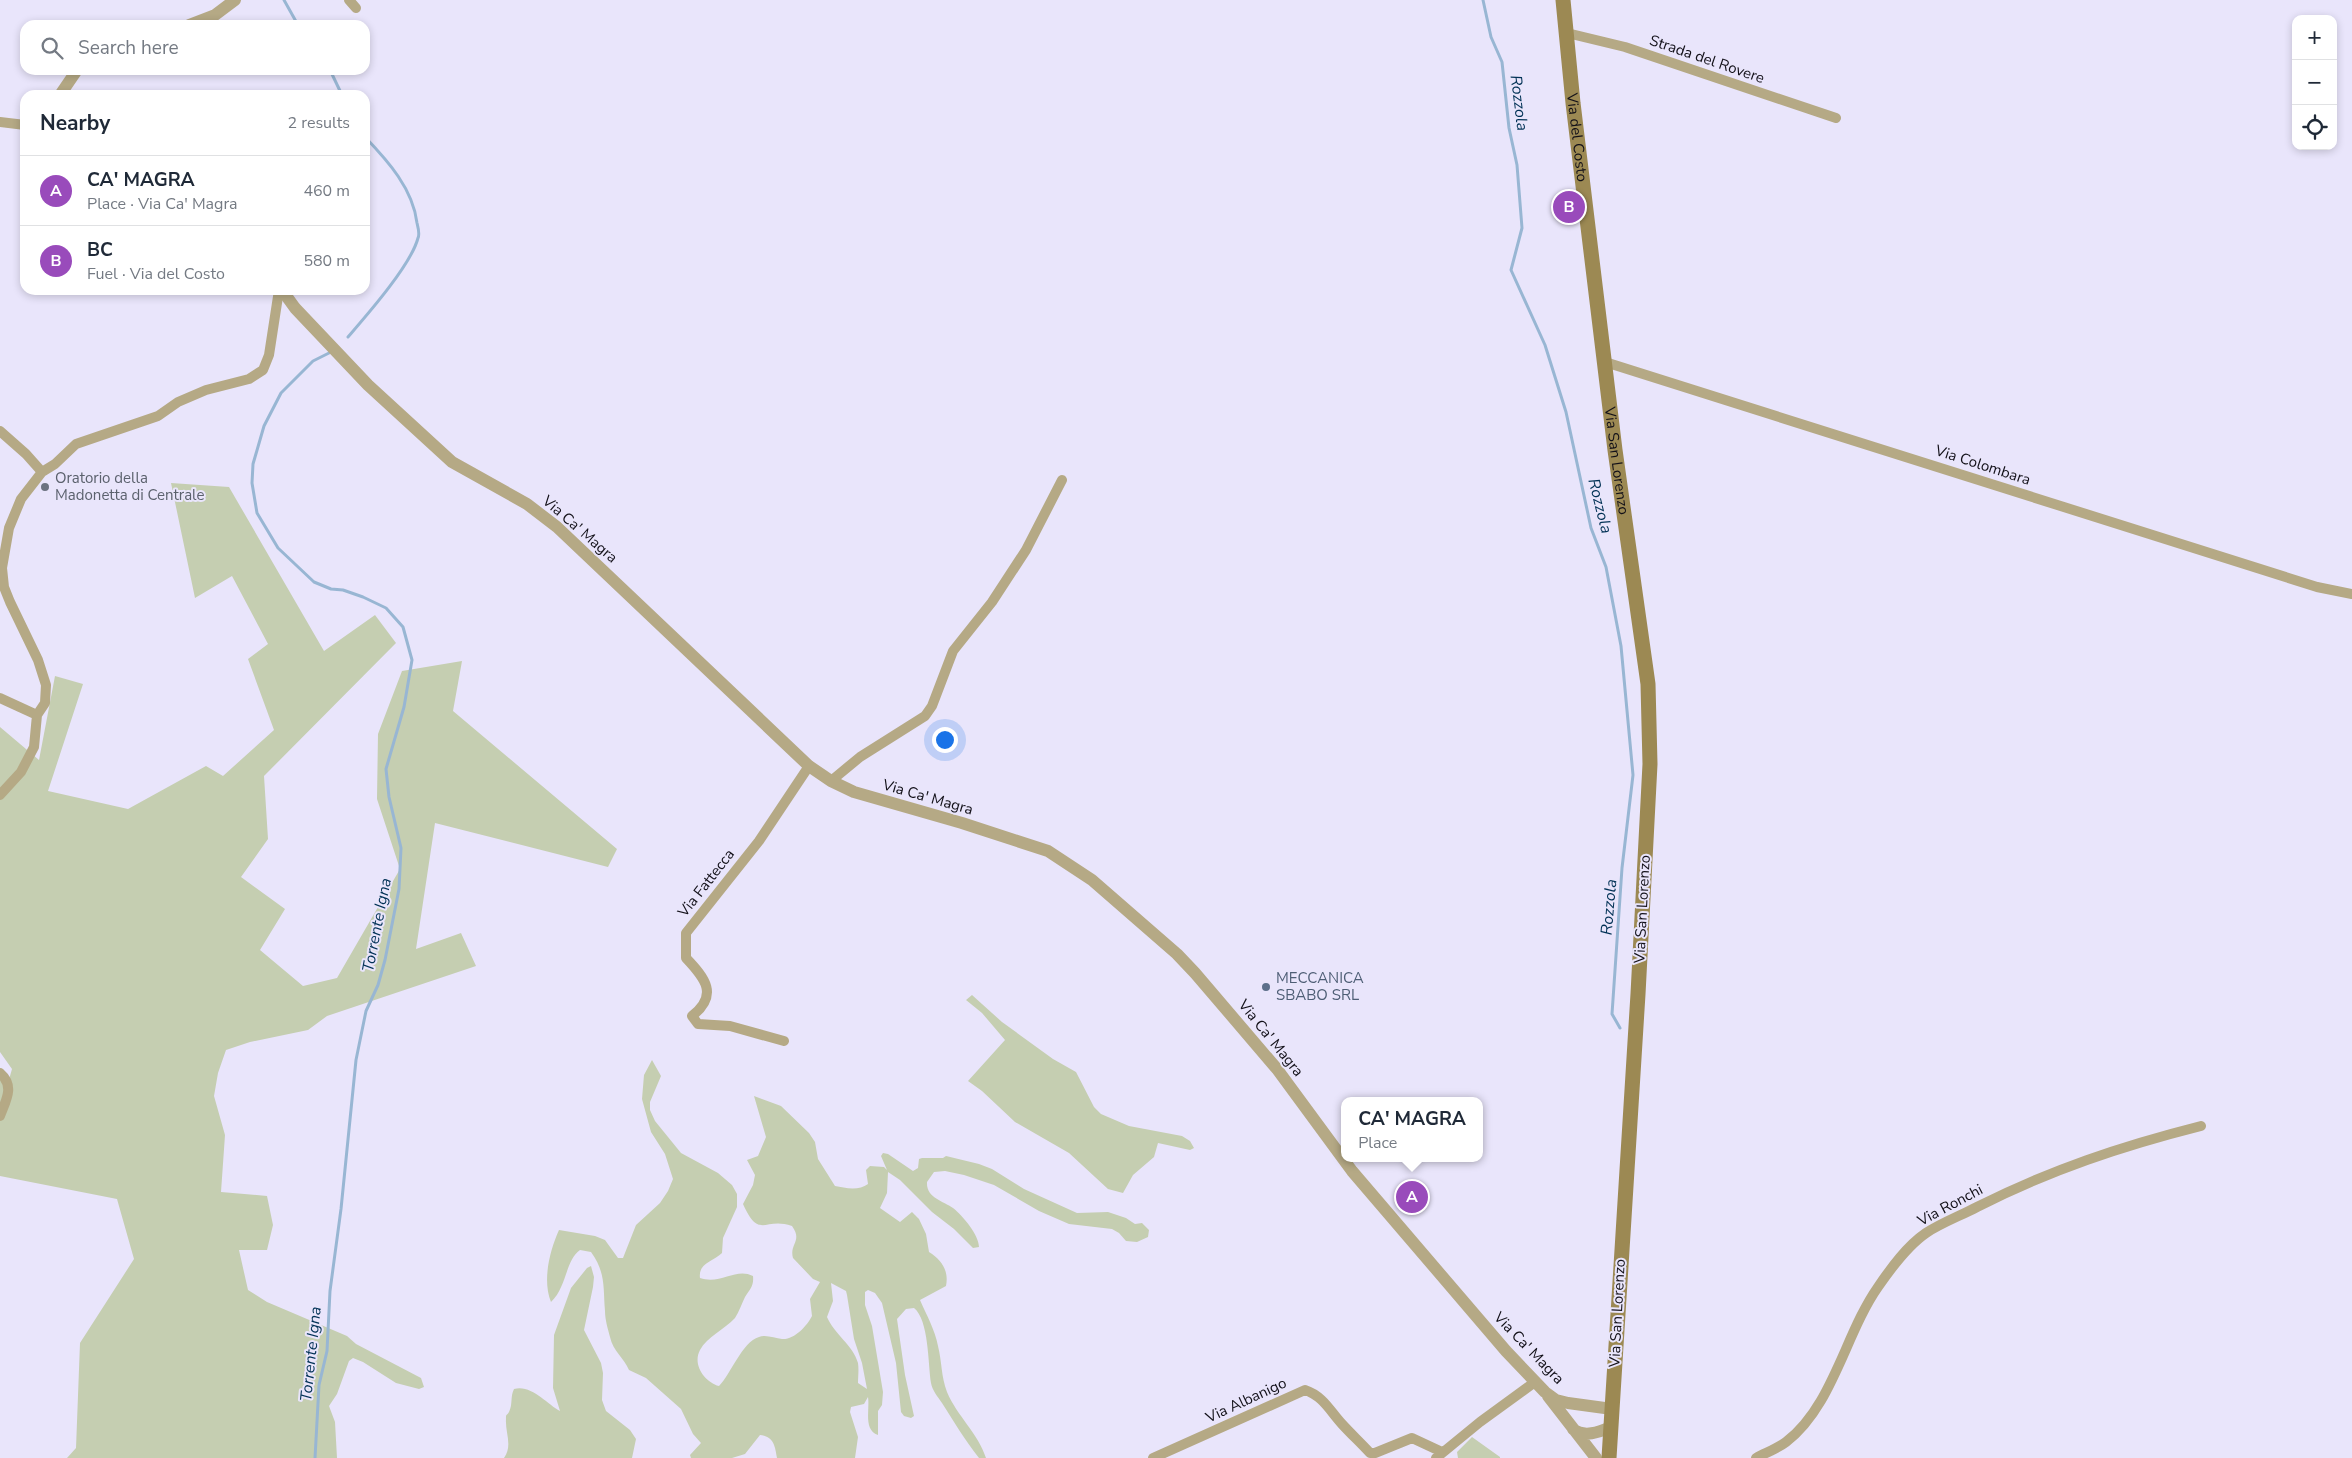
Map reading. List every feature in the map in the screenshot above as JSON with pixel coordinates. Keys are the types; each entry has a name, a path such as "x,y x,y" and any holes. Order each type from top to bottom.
{"main road":[{"name":"Via del Costo","path":"1563,0 1573,103 1605,362"},
{"name":"Via San Lorenzo","path":"1605,362 1648,684 1650,764 1638,994 1609,1458"}],"street":[{"path":"201,20 215,14 235,0"},
{"name":"Strada del Rovere","path":"1567,33 1625,47 1836,118"},
{"path":"63,90 74,75"},
{"path":"0,122 20,124"},
{"path":"0,795 21,772 34,747 37,715 45,703 46,685 38,660 4,588 2,568 9,528 22,499 42,472 55,464 76,444 158,416 178,402 201,392 249,378 263,370 269,355 279,295"},
{"name":"Via Ca' Magra","path":"284,295 368,385 452,462 527,504 557,526 809,766 831,781 854,792 1024,842 1048,851 1092,880 1177,954 1195,973 1277,1069 1341,1156"},
{"name":"Via Colombara","path":"1605,362 1646,373 2318,587 2352,594"},
{"path":"0,431 26,454 42,472"},
{"path":"831,781 868,752 925,716 932,706 953,651 992,602 1026,550 1062,480"},
{"path":"0,698 37,715"},
{"name":"Via Fattecca","path":"784,1041 730,1026 698,1024 692,1016 708,998 706,986 698,970 686,958 686,933 758,841 809,766"},
{"path":"0,1072 7,1079 9,1092 0,1116"},
{"name":"Via Ronchi","path":"1756,1458 1785,1443 1817,1406 1834,1376 1870,1299 1908,1249 1928,1232 2053,1172 2125,1146 2201,1126"},
{"name":"Via Ca' Magra","path":"1345,1162 1545,1392 1556,1400 1612,1409"},
{"name":"Via Albanigo","path":"1153,1458 1305,1390 1314,1393 1324,1401 1342,1424 1370,1452 1375,1453 1412,1438 1439,1455 1535,1382"},
{"path":"1545,1392 1575,1432 1587,1434 1611,1427"},
{"path":"1568,1423 1596,1458"}],"green space":[{"path":"171,483 229,487 324,651 375,615 396,643 264,776 268,839 241,877 285,909 260,950 303,986 337,978 400,869 377,799 378,734 402,671 462,661 453,711 617,849 608,867 435,823 416,949 461,933 476,966 327,1016 308,1030 250,1042 226,1050 218,1073 214,1096 225,1135 221,1192 267,1196 273,1225 267,1250 239,1250 248,1290 267,1302 347,1336 356,1344 421,1378 424,1387 419,1389 396,1383 363,1362 353,1358 349,1361 337,1394 329,1406 335,1422 337,1458 67,1458 76,1448 80,1343 134,1259 117,1199 0,1176 0,1077 6,1090 12,1069 0,1052 0,727 39,760 55,676 83,684 48,791 128,809 206,766 223,776 274,730 248,659 268,644 232,576 195,598"},
{"path":"972,995 1002,1022 1053,1059 1076,1072 1094,1107 1101,1114 1129,1126 1182,1136 1190,1141 1194,1148 1190,1150 1158,1143 1154,1157 1133,1175 1123,1193 1108,1189 1069,1153 1015,1122 982,1091 968,1081 1005,1040 982,1013 966,1000"},
{"path":"652,1060 661,1076 650,1102 650,1110 655,1121 681,1153 718,1173 732,1185 737,1194 737,1207 723,1238 722,1253 707,1263 700,1273 700,1278 708,1280 740,1274 753,1276 751,1287 735,1318 703,1345 698,1356 701,1372 709,1381 719,1386 747,1345 753,1340 764,1336 787,1339 795,1335 807,1324 812,1316 810,1299 820,1282 813,1279 793,1258 792,1253 796,1235 792,1226 783,1224 759,1225 754,1222 743,1204 753,1185 755,1175 747,1160 758,1156 766,1137 754,1096 781,1106 809,1133 815,1142 818,1159 835,1186 856,1188 868,1184 866,1170 870,1166 884,1167 887,1170 881,1156 883,1153 888,1154 913,1171 918,1168 919,1159 943,1158 946,1156 992,1169 1024,1189 1077,1213 1108,1212 1126,1218 1135,1224 1142,1223 1149,1230 1148,1237 1137,1242 1126,1241 1119,1233 1112,1229 1069,1224 1039,1211 994,1185 964,1175 945,1171 934,1172 927,1182 929,1192 953,1208 966,1221 978,1242 979,1247 973,1248 954,1229 932,1212 900,1180 888,1172 887,1193 880,1208 900,1222 912,1212 919,1219 926,1234 929,1252 944,1266 946,1286 920,1300 937,1340 947,1392 978,1441 986,1458 979,1458 935,1393 931,1383 923,1322 914,1308 906,1309 897,1319 905,1375 914,1416 911,1418 904,1416 901,1412 896,1363 882,1303 875,1293 868,1290 865,1292 865,1305 872,1326 883,1392 882,1405 878,1411 878,1435 870,1429 868,1397 864,1404 851,1407 850,1412 858,1437 855,1458 777,1458 771,1440 760,1435 745,1454 732,1458 691,1458 690,1455 701,1443 693,1434 681,1409 646,1378 629,1370 614,1346 606,1318 604,1287 601,1274 591,1252 580,1250 575,1255 568,1267 560,1289 551,1302 548,1293 548,1265 559,1230 595,1236 605,1240 618,1258 623,1258 636,1225 660,1203 668,1191 673,1179 665,1154 651,1132 642,1099 644,1075","holes":["831,1283 846,1291 854,1339 862,1363 867,1389 858,1383 858,1363 856,1357 827,1317 833,1301"]},
{"path":"591,1266 594,1277 593,1287 584,1330 601,1363 603,1373 602,1400 606,1411 630,1430 636,1439 632,1458 504,1458 508,1448 506,1416 510,1409 514,1389 527,1389 560,1411 553,1388 554,1335 571,1288 587,1268"},
{"path":"1472,1437 1500,1458 1458,1458 1457,1452"}],"waterway":[{"name":"Torrente Igna","path":"284,0 295,20"},
{"name":"Rozzola","path":"1483,0 1491,37 1502,62 1509,128 1517,165 1522,228 1511,270 1545,345 1566,412 1591,528 1606,567 1621,646 1633,775 1622,868 1612,1014 1620,1028"},
{"name":"Torrente Igna","path":"332,75 340,90"},
{"name":"Torrente Igna","path":"348,337 398,275 414,249 419,235 415,211 405,187 391,166 370,143"},
{"name":"Torrente Igna","path":"315,1458 319,1385 327,1351 330,1291 341,1209 356,1060 366,1011 378,985 385,960 399,889 401,848 389,797 386,769 404,707 412,660 403,627 386,608 363,597 343,590 331,589 314,582 278,548 257,513 252,483 253,464 264,426 281,393 313,361 329,353"}],"place":[{"name":"BC","path":"1569,207"},
{"name":"Oratorio della Madonetta di Centrale","path":"45,487"},
{"name":"MECCANICA SBABO SRL","path":"1266,987"},
{"name":"CA' MAGRA","path":"1412,1197"}]}
